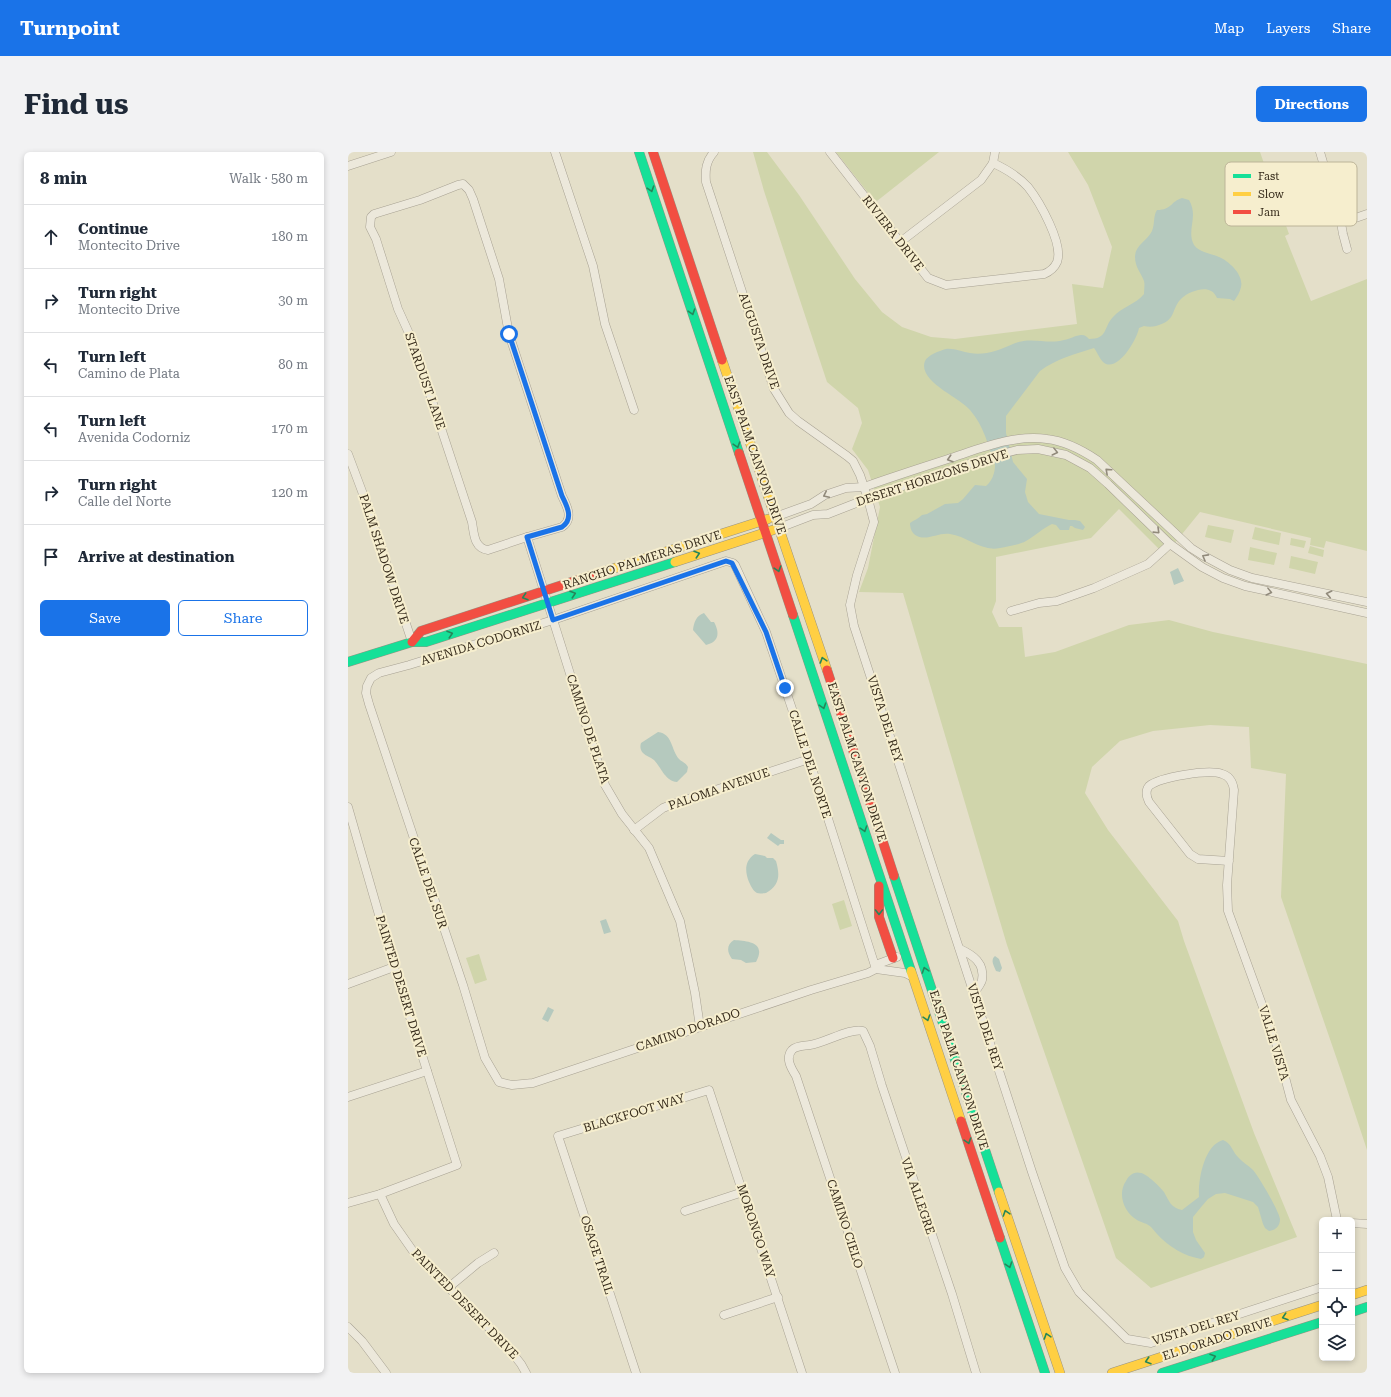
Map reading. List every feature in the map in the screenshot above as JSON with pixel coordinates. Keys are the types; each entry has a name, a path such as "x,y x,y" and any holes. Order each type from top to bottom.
{"main road":[{"name":"EAST PALM CANYON DRIVE","path":"639,152 1045,1373"},
{"name":"EAST PALM CANYON DRIVE","path":"653,152 1060,1373"},
{"name":"DESERT HORIZONS DRIVE","path":"762,521 775,516"},
{"name":"RANCHO PALMERAS DRIVE","path":"412,642 421,631 762,521"},
{"name":"DESERT HORIZONS DRIVE","path":"765,532 779,528"},
{"name":"RANCHO PALMERAS DRIVE","path":"348,662 412,642 426,642 765,532"},
{"path":"879,873 878,917 893,958"},
{"path":"1355,1294 1367,1290"},
{"name":"EL DORADO DRIVE","path":"1112,1373 1319,1306"},
{"path":"1355,1311 1367,1307"},
{"name":"EL DORADO DRIVE","path":"1162,1373 1319,1323"},
{"path":"1244,1330 1249,1345"},
{"path":"1191,1347 1196,1362"}],"street":[{"path":"348,166 391,152"},
{"path":"555,152 594,266 606,324 634,410"},
{"name":"AUGUSTA DRIVE","path":"714,152 709,158 706,166 706,182 774,389 784,406 798,421 853,461 857,467 868,500"},
{"name":"RIVIERA DRIVE","path":"830,152 899,243 928,278 946,285 1044,274 1053,269 1058,258 1058,251 1051,227 1044,211 1028,187 1018,178 993,163"},
{"path":"899,243 981,180 993,163 995,152"},
{"path":"1320,152 1323,162"},
{"name":"STARDUST LANE","path":"462,184 467,187 473,199 475,210 499,279 509,334 562,496 569,512 567,524 562,527 527,537 488,550 477,544 472,522 412,340 398,309 376,239 370,227 371,217 374,214 420,200 462,184"},
{"path":"1357,218 1367,214"},
{"path":"1342,226 1347,249"},
{"name":"DESERT HORIZONS DRIVE","path":"775,516 811,504 824,495 846,488 864,487 987,446 1015,439 1046,438 1059,441 1085,452 1097,460 1191,548 1230,570 1252,578 1367,602"},
{"name":"DESERT HORIZONS DRIVE","path":"779,528 813,514 828,514 868,500 882,493 990,457 1016,450 1038,449 1066,455 1090,468 1170,544 1202,568 1245,586 1367,613"},
{"name":"PALM SHADOW DRIVE","path":"349,457 366,502 412,642"},
{"name":"VISTA DEL REY","path":"868,500 874,522 857,575 850,605 854,626 1032,1172 1065,1268 1079,1292 1127,1339 1151,1343 1319,1288"},
{"name":"CAMINO DE PLATA","path":"527,537 605,784 622,814 649,848 680,921 695,993 700,1026"},
{"path":"1011,611 1039,603 1057,601 1094,588 1148,564 1170,544"},
{"name":"AVENIDA CODORNIZ","path":"368,682 379,673 409,666 553,620 726,561 732,563"},
{"name":"CALLE DEL NORTE","path":"732,563 766,632 809,759 876,969"},
{"name":"CALLE DEL SUR","path":"368,682 366,692 369,704 463,985 485,1058 499,1082"},
{"name":"PALOMA AVENUE","path":"634,830 663,808 809,759"},
{"name":"VALLE VISTA","path":"1229,862 1198,859 1190,854 1149,802 1146,797 1146,792 1149,786 1160,779 1179,775 1201,773 1222,774 1231,780 1234,790 1229,862 1227,885 1228,911 1276,1043 1291,1100 1320,1156 1328,1177 1336,1217"},
{"name":"PAINTED DESERT DRIVE","path":"348,807 394,968 457,1164 380,1194 394,1224 414,1254 506,1345 526,1373"},
{"path":"960,949 976,958 981,969 982,981 974,994"},
{"name":"CAMINO DORADO","path":"876,969 878,964 919,951"},
{"path":"348,984 394,968"},
{"name":"CAMINO DORADO","path":"499,1082 512,1085 533,1083 700,1026 803,992 868,973 876,969 905,973 913,977"},
{"name":"VIA ALLEGRE","path":"852,1030 858,1029 863,1031 867,1036 884,1094 952,1294 976,1373"},
{"name":"CAMINO CIELO","path":"852,1030 826,1041 792,1050 789,1063 796,1076 895,1373"},
{"path":"348,1097 427,1071"},
{"name":"BLACKFOOT WAY","path":"558,1136 709,1090"},
{"name":"MORONGO WAY","path":"709,1090 802,1373"},
{"name":"OSAGE TRAIL","path":"558,1136 636,1373"},
{"path":"685,1211 743,1192"},
{"path":"348,1203 380,1194"},
{"path":"1355,1223 1367,1224"},
{"path":"448,1288 478,1263 494,1253"},
{"path":"724,1315 778,1297"},
{"path":"348,1327 362,1341 386,1373"}],"green space":[{"path":"753,152 767,152 799,195 855,279 882,312 902,327 931,337 955,339 1077,324 1072,284 1103,288 1112,247 1088,185 1068,152 1260,152 1264,162 1225,162 1225,226 1286,226 1289,234 1285,236 1311,301 1367,279 1367,551 1326,541 1324,548 1310,545 1311,538 1200,512 1165,555 1119,509 1091,538 996,557 996,601 992,612 999,627 1022,627 1025,657 1055,652 1129,625 1169,620 1213,632 1367,664 1367,1150 1281,897 1286,774 1251,768 1249,727 1210,725 1153,731 1120,741 1092,767 1085,793 1108,830 1178,921 1254,1133 1297,1237 1151,1288 1116,1258 1007,945 903,593 859,592 868,568 880,507 868,470 852,449 862,423 858,408 827,382 764,191"},
{"path":"836,152 939,152 877,201 869,194"},
{"path":"1208,525 1234,530 1231,543 1205,537"},
{"path":"1255,527 1281,533 1279,545 1252,539"},
{"path":"1291,538 1306,541 1304,548 1290,545"},
{"path":"1310,546 1324,550 1323,557 1308,553"},
{"path":"1250,547 1277,553 1274,565 1248,560"},
{"path":"1291,556 1318,562 1315,574 1289,568"},
{"path":"844,900 852,926 840,930 832,904"},
{"path":"479,954 487,980 475,984 466,958"}],"shaded area":[{"path":"1182,198 1189,200 1192,206 1193,218 1191,234 1196,248 1223,259 1238,273 1241,287 1234,301 1230,299 1217,298 1213,292 1204,289 1196,290 1188,294 1178,302 1168,321 1156,326 1144,326 1139,328 1131,346 1117,362 1111,364 1104,363 1094,348 1066,357 1040,371 1006,416 1006,433 1013,462 1027,479 1025,492 1028,502 1039,514 1080,521 1085,527 1083,530 1070,526 1069,530 1060,530 1056,525 1052,524 1023,542 993,549 980,546 956,535 942,534 925,538 915,535 910,527 910,523 922,515 927,514 945,504 958,503 975,485 986,486 994,474 995,468 988,443 975,416 965,405 933,382 927,375 924,368 926,359 946,349 981,354 1026,341 1051,342 1082,335 1089,339 1099,337 1102,335 1113,317 1144,294 1144,281 1136,264 1135,257 1137,249 1152,231 1157,210 1166,209 1178,199"},
{"path":"1178,568 1184,581 1174,585 1170,572"},
{"path":"704,613 711,622 714,622 718,633 714,642 706,645 693,630 696,620"},
{"path":"658,732 663,733 669,739 676,755 688,767 687,772 677,782 669,779 654,760 642,752 640,747 641,743"},
{"path":"771,833 781,840 784,840 784,844 780,844 778,846 767,838"},
{"path":"755,854 765,856 767,858 773,858 776,861 778,879 774,887 766,893 757,893 753,890 746,871 747,863"},
{"path":"606,919 611,932 604,934 600,921"},
{"path":"734,940 750,942 757,947 759,950 759,955 756,962 746,963 741,960 732,959 728,949 731,942"},
{"path":"995,956 999,959 1002,968 1000,972 996,971 993,965 993,959"},
{"path":"548,1007 554,1010 548,1022 542,1019"},
{"path":"1223,1140 1228,1143 1239,1158 1256,1174 1276,1209 1280,1221 1274,1230 1269,1231 1265,1228 1258,1207 1253,1202 1225,1193 1216,1194 1208,1199 1193,1217 1193,1232 1196,1240 1205,1253 1204,1257 1201,1259 1189,1256 1172,1247 1149,1226 1132,1217 1125,1208 1122,1191 1123,1186 1130,1175 1134,1173 1141,1173 1150,1178 1160,1187 1175,1208 1182,1210 1199,1197 1201,1173 1207,1156 1216,1143"}],"traffic: fast":[{"path":"639,152 739,453"},
{"path":"348,662 412,642 426,642 675,562"},
{"path":"793,615 911,971"},
{"path":"894,876 999,1192"},
{"path":"1000,1238 1045,1373"},
{"path":"1355,1311 1367,1307"},
{"path":"1162,1373 1319,1323"}],"traffic: slow":[{"path":"722,360 827,670"},
{"path":"590,576 768,519"},
{"path":"675,562 773,530"},
{"path":"911,971 961,1121"},
{"path":"999,1192 1060,1373"},
{"path":"1355,1294 1367,1290"},
{"path":"1112,1373 1319,1306"}],"traffic: jam":[{"path":"653,152 722,360"},
{"path":"739,453 793,615"},
{"path":"412,642 421,631 590,576"},
{"path":"827,670 894,876"},
{"path":"879,886 879,917 893,958"},
{"path":"961,1121 1000,1238"}],"route":[{"path":"509,334 562,496 569,512 567,524 562,527 527,537 553,620 726,561 735,565 766,632 785,688"}]}
